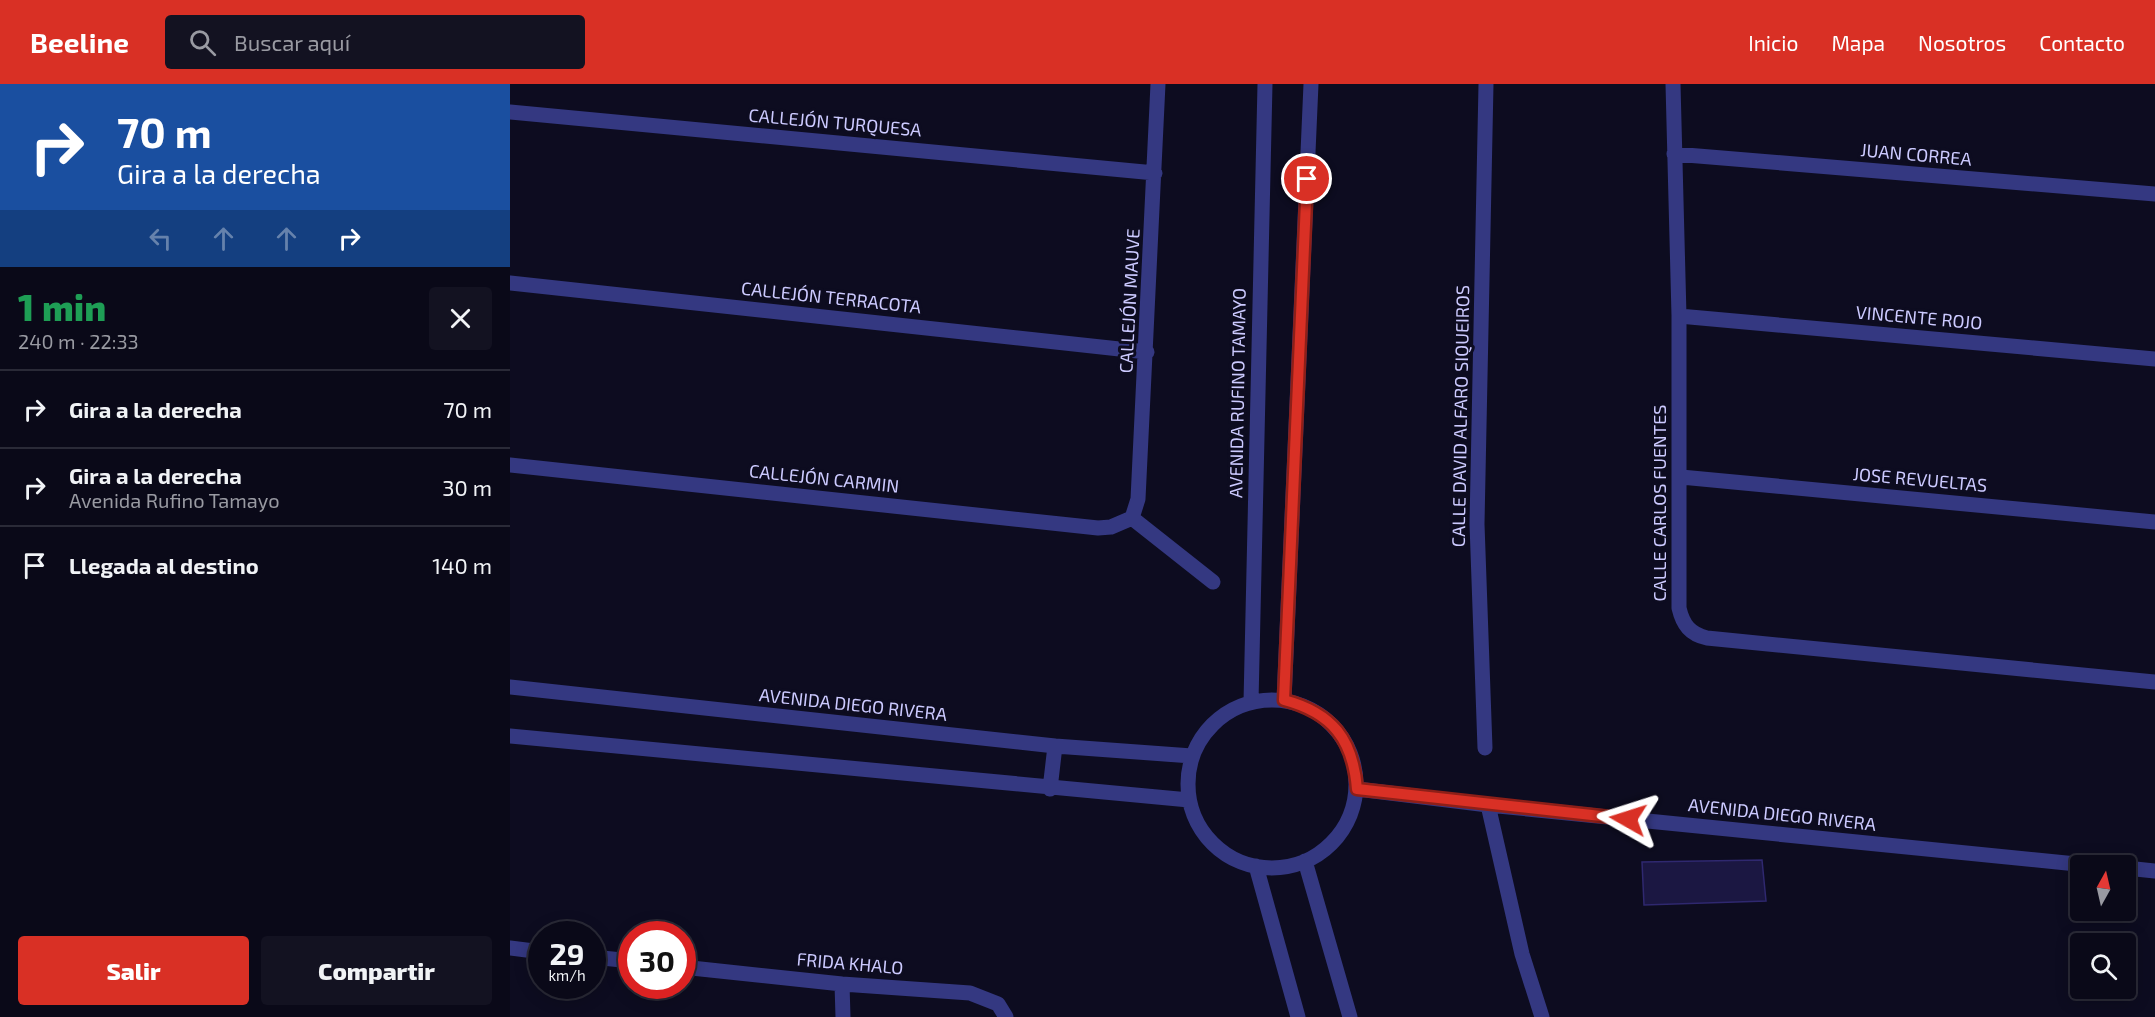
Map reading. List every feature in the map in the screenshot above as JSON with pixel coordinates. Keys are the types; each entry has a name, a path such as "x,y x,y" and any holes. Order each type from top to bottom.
{"street":[{"name":"CALLEJÓN MAUVE","path":"1132,518 1138,499 1147,352 1158,84"},
{"name":"AVENIDA RUFINO TAMAYO","path":"1251,702 1265,84"},
{"path":"1284,700 1311,84"},
{"name":"CALLE DAVID ALFARO SIQUEIROS","path":"1485,748 1477,524 1486,84"},
{"name":"CALLE CARLOS FUENTES","path":"1673,84 1681,477 1679,608 1682,620 1689,630 1697,635 2155,681"},
{"name":"CALLEJÓN TURQUESA","path":"510,112 1155,173"},
{"name":"JUAN CORREA","path":"1674,154 2155,194"},
{"name":"CALLEJÓN TERRACOTA","path":"510,283 1147,352"},
{"name":"VINCENTE ROJO","path":"1679,316 2155,359"},
{"name":"CALLEJÓN CARMIN","path":"510,465 1098,528 1111,527 1132,518"},
{"name":"JOSE REVUELTAS","path":"1681,477 2155,522"},
{"path":"1132,518 1213,582"},
{"name":"AVENIDA DIEGO RIVERA","path":"510,687 1055,746 1192,756"},
{"path":"1284,700 1305,706 1323,716 1338,730 1349,748 1355,768 1357,789 1352,812 1341,833 1325,849 1305,861 1281,867 1256,867 1232,858 1212,843 1198,823 1189,800 1188,777 1192,756 1205,732 1226,713 1251,702 1284,700"},
{"path":"510,736 1050,789 1189,800"},
{"path":"1050,789 1055,746"},
{"name":"AVENIDA DIEGO RIVERA","path":"1357,789 1488,805 2070,863"},
{"path":"1488,805 1522,954 1542,1017"},
{"path":"1305,861 1350,1017"},
{"path":"1256,867 1298,1017"},
{"path":"2136,869 2155,871"},
{"path":"510,948 528,950"},
{"name":"FRIDA KHALO","path":"696,968 842,984 980,995 998,1004 1006,1017"},
{"path":"842,984 843,1017"}],"building":[{"path":"1762,860 1766,901 1644,905 1642,862"}],"route":[{"path":"1307,179 1284,700 1305,706 1323,716 1338,730 1349,748 1355,768 1357,789 1628,819"}]}
